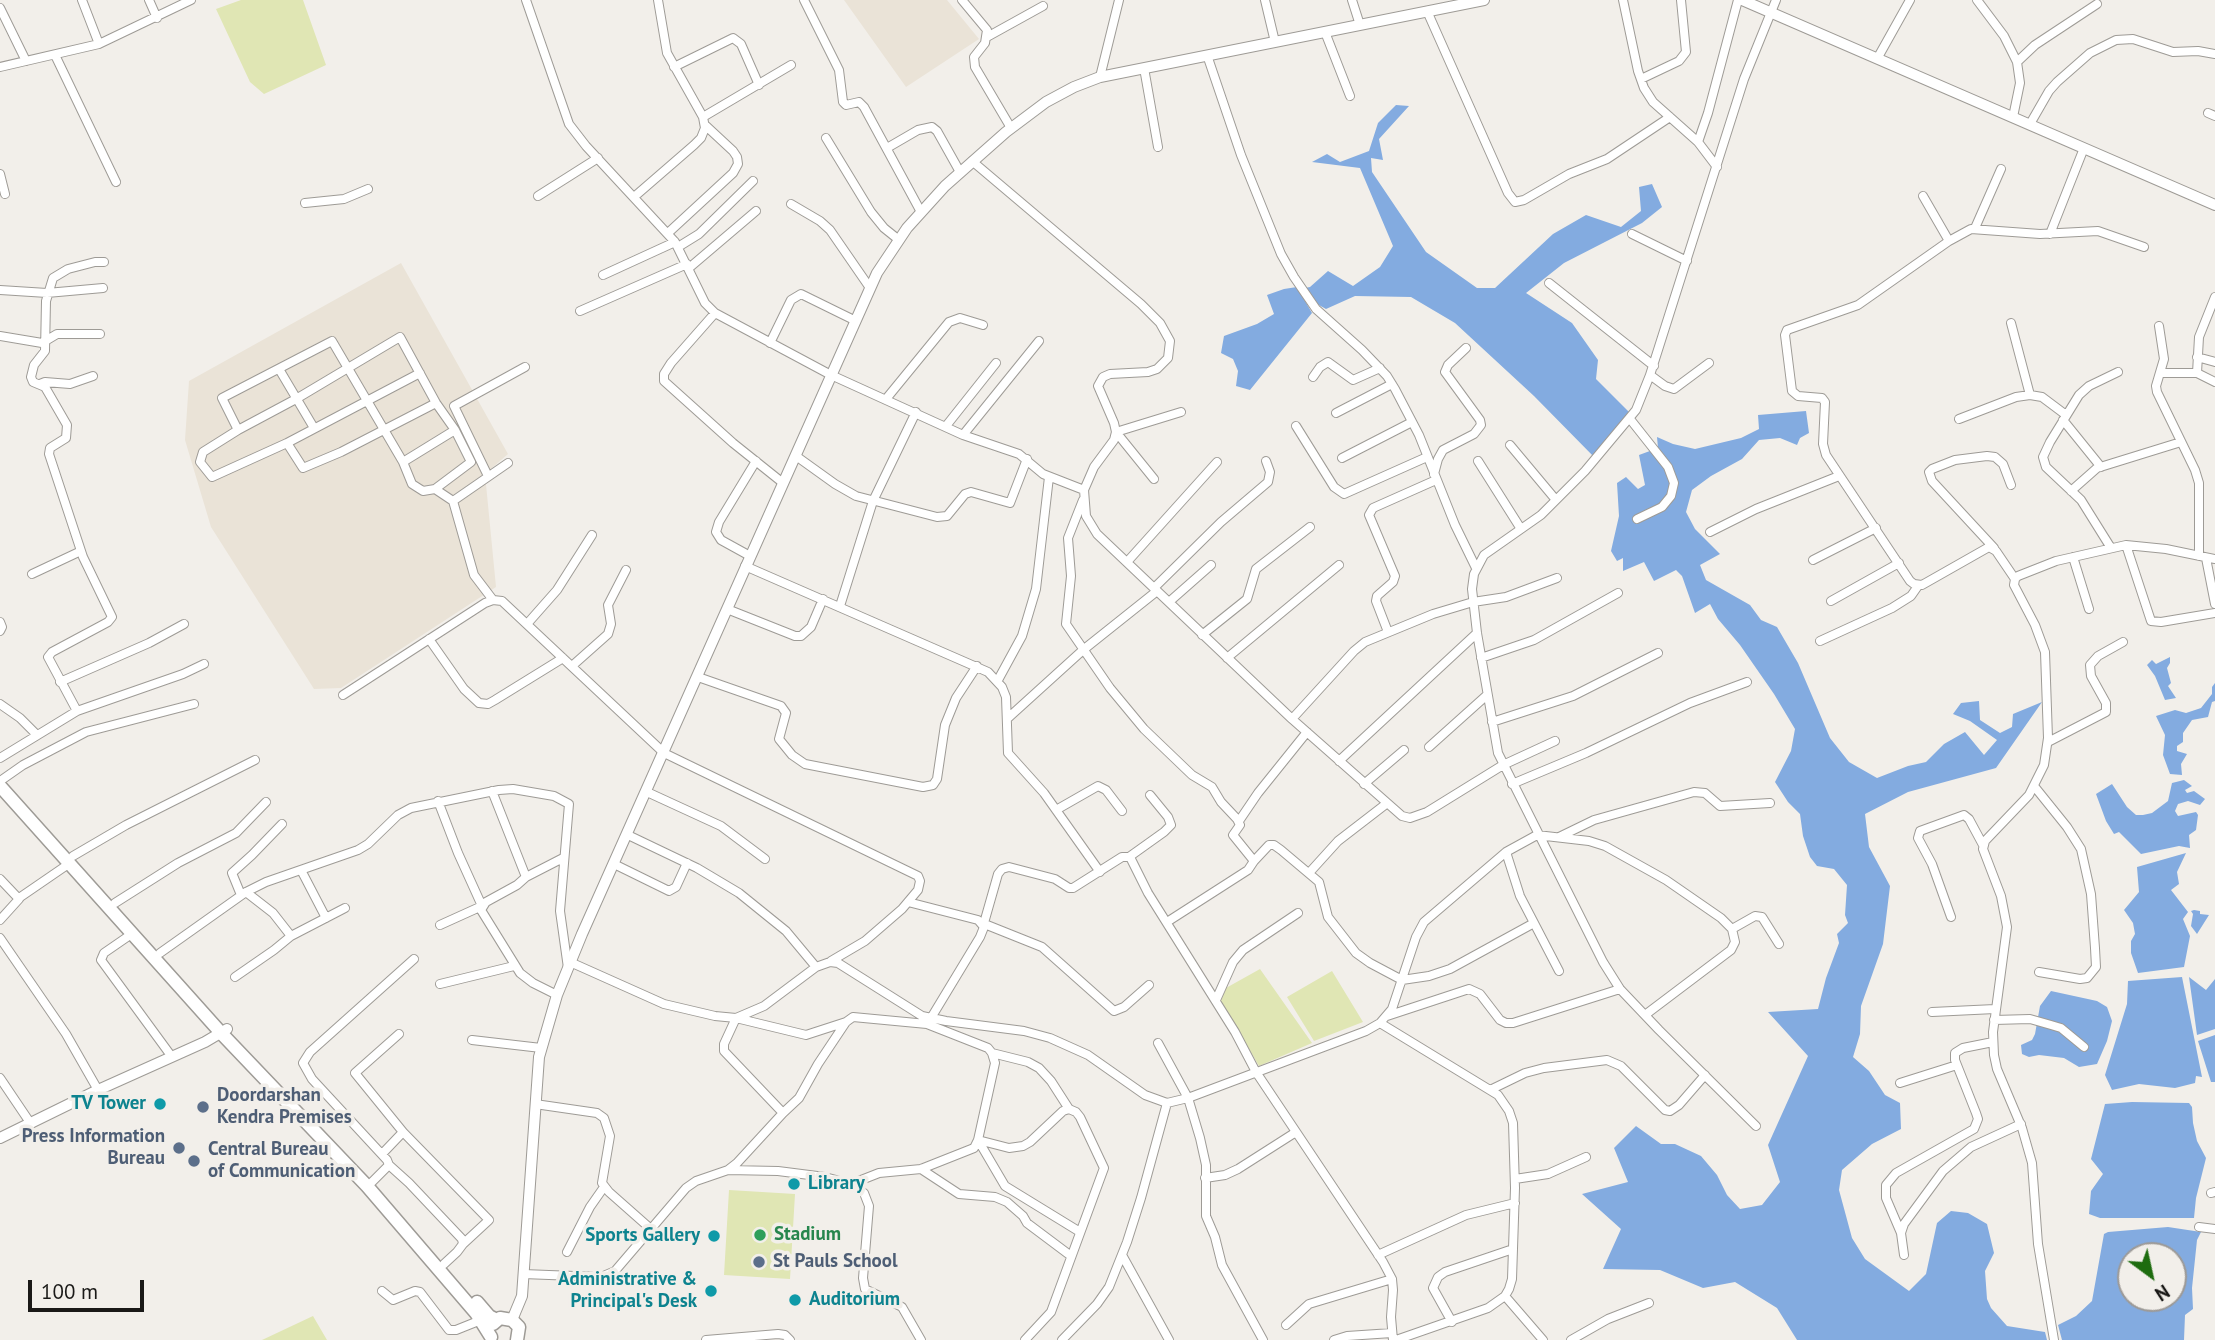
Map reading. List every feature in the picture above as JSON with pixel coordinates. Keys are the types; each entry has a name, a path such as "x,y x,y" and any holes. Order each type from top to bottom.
{"main road":[{"path":"1,780 160,953 224,1031 372,1182 489,1316 497,1320"},
{"path":"72,859 133,933 367,1186 481,1320 492,1338"},
{"path":"492,1338 491,1327 497,1320 504,1318 512,1320 519,1327 517,1340"}],"street":[{"path":"82,0 99,44"},
{"path":"149,0 157,18"},
{"path":"0,67 99,44 191,0"},
{"path":"526,0 569,124 677,244 705,303 716,313 831,375 963,435 1013,451 1027,459 1038,471 1084,490"},
{"path":"658,0 664,46 674,67 704,121 733,151 738,164 733,173 668,233"},
{"path":"804,0 838,68 843,102 846,105 856,102 862,104 921,212"},
{"path":"962,0 987,30 987,37 973,62 1011,128"},
{"path":"1100,77 1119,0"},
{"path":"1265,0 1275,42"},
{"path":"1352,0 1360,25"},
{"path":"512,1320 522,1296 541,1048 557,995 870,288 899,240 921,212 960,172 1011,128 1058,95 1100,77 1458,3 1484,0"},
{"path":"1623,0 1641,79 1653,102 1698,142 1717,167"},
{"path":"1641,79 1679,61 1686,52 1681,0"},
{"path":"1756,1126 1620,989 1598,954 1537,835 1496,747 1477,633 1472,580 1484,555 1556,500 1585,471 1636,410 1654,366 1744,79 1776,0"},
{"path":"1877,59 1910,0"},
{"path":"1977,0 2004,36 2017,62 2020,83 2013,117"},
{"path":"1698,142 1746,1 2215,205"},
{"path":"2017,62 2035,45 2096,4"},
{"path":"987,37 1043,6"},
{"path":"0,8 26,61"},
{"path":"1427,11 1508,193 1515,202 1524,200 1569,174 1607,159 1670,117"},
{"path":"1325,32 1350,96"},
{"path":"674,67 733,38 741,44 759,85"},
{"path":"2030,124 2052,86 2090,53 2109,43 2133,39 2173,52 2198,51 2215,54"},
{"path":"55,55 116,183"},
{"path":"1207,55 1241,155 1287,266 1316,309 1380,368 1392,384 1412,422 1476,569"},
{"path":"634,197 701,138 704,121 791,65"},
{"path":"1144,68 1158,147"},
{"path":"887,148 918,130 932,127 937,131 960,172"},
{"path":"826,138 871,212 884,228 899,240"},
{"path":"2050,233 2084,148"},
{"path":"538,196 598,158"},
{"path":"972,161 1141,304 1160,323 1170,341 1171,351 1168,358 1157,369 1110,374 1100,382 1099,390 1114,423 1114,440 1094,467 1068,538 1071,576 1066,621 1083,650 1144,729 1192,775 1212,787 1221,802 1239,821"},
{"path":"1975,228 2001,169"},
{"path":"0,174 5,194"},
{"path":"603,275 699,234 753,181"},
{"path":"305,203 344,199 368,189"},
{"path":"1923,196 1949,241"},
{"path":"791,204 831,230 870,288"},
{"path":"580,312 688,266 756,211"},
{"path":"1918,586 1910,581 1823,448 1826,405 1822,398 1798,396 1792,391 1785,335 1787,330 1858,305 1966,230 1975,228 2050,233 2098,231 2144,247"},
{"path":"1632,234 1686,261"},
{"path":"77,710 51,665 50,654 108,622 112,617 81,551 49,454 50,448 66,438 67,425 48,391 33,382 31,373 44,354 47,293 53,278 94,262 104,262"},
{"path":"1549,283 1654,366"},
{"path":"0,290 47,293 103,288"},
{"path":"770,343 791,300 797,295 806,295 856,321"},
{"path":"2197,373 2199,337 2215,297"},
{"path":"716,313 671,363 664,374 664,381 783,483"},
{"path":"886,399 948,322 960,318 983,325"},
{"path":"2011,323 2030,395"},
{"path":"2160,326 2164,354 2157,392 2199,483 2215,604"},
{"path":"0,336 44,343 57,334 100,334"},
{"path":"238,430 222,398 332,341 349,368 367,401 402,462 412,484 423,491 435,489 471,462 400,337 349,368 296,399 238,430 203,452 200,462 212,477 287,443 314,428 367,401 420,373"},
{"path":"963,435 1039,341"},
{"path":"1435,477 1438,459 1443,450 1474,434 1480,425 1480,420 1445,372 1448,365 1466,348"},
{"path":"2197,357 2215,362"},
{"path":"1313,377 1320,367 1328,362 1353,380 1380,368"},
{"path":"946,426 996,363"},
{"path":"1650,375 1674,389 1709,363"},
{"path":"488,476 454,406 526,367"},
{"path":"279,369 314,428"},
{"path":"2111,548 2081,500 2043,462 2045,451 2079,395 2085,389 2118,372"},
{"path":"2161,373 2197,373 2215,382"},
{"path":"40,384 45,382 66,385 93,376"},
{"path":"1336,413 1392,384"},
{"path":"1959,419 2016,397 2042,397 2065,418 2101,467"},
{"path":"287,443 303,468 341,452 436,403"},
{"path":"840,606 873,501 916,412"},
{"path":"1115,432 1181,412"},
{"path":"1629,419 1668,467 1674,483 1671,496 1662,507 1637,519"},
{"path":"1342,458 1412,422"},
{"path":"1296,426 1335,487 1344,494 1427,457"},
{"path":"402,462 455,430"},
{"path":"1115,432 1154,479"},
{"path":"2071,491 2087,474 2101,467 2180,442"},
{"path":"1510,445 1556,500"},
{"path":"796,456 840,487 873,501 937,517 947,516 965,494 971,492 1010,503 1027,459"},
{"path":"1983,845 2021,805 2034,786 2043,765 2048,742 2045,652 2035,625 2014,585 2015,579 1993,548 1932,481 1929,472 1955,460 1995,457 2003,464 2011,485"},
{"path":"750,556 721,540 716,532 719,522 756,461"},
{"path":"1008,718 1156,589 1213,529 1268,482 1270,472 1266,461"},
{"path":"1478,461 1521,529"},
{"path":"1127,562 1217,462"},
{"path":"453,501 508,464"},
{"path":"1710,532 1756,509 1839,476"},
{"path":"998,680 1022,636 1036,589 1049,477"},
{"path":"1388,632 1376,601 1377,596 1393,582 1395,576 1369,515 1373,509 1435,477"},
{"path":"435,489 453,501 474,575 493,600 507,604 664,753 918,876 920,886 908,902 865,941 830,962 816,967 764,1006 736,1018 724,1044 724,1051 783,1113"},
{"path":"1083,500 1090,524 1127,562 1227,659 1402,816 1410,818 1427,812 1503,765 1555,741"},
{"path":"1202,635 1247,599 1256,569 1310,527"},
{"path":"1813,560 1876,528"},
{"path":"527,624 557,590 592,535"},
{"path":"2015,579 2038,567 2126,545 2207,558"},
{"path":"2126,545 2151,621 2161,622 2215,613"},
{"path":"1820,641 1892,608 1911,596 1918,586 1985,547 1993,548"},
{"path":"32,574 81,551"},
{"path":"2073,557 2090,609"},
{"path":"1831,601 1899,563"},
{"path":"1169,602 1211,565"},
{"path":"1227,659 1339,565"},
{"path":"745,566 977,666 998,680 1006,697 1008,754 1044,793 1100,872"},
{"path":"572,666 611,629 607,605 626,570"},
{"path":"1292,719 1359,645 1433,614 1473,602 1506,597 1557,578"},
{"path":"1481,658 1534,640 1618,593"},
{"path":"727,610 801,636 811,627 823,599"},
{"path":"343,695 493,600"},
{"path":"0,622 0,631"},
{"path":"60,682 149,643 184,624"},
{"path":"1339,761 1477,633"},
{"path":"429,639 464,689 479,703 488,704 563,658"},
{"path":"2048,742 2106,712 2106,703 2091,676 2090,665 2098,656 2123,642"},
{"path":"1492,722 1573,696 1658,653"},
{"path":"0,758 77,710 183,674 204,664"},
{"path":"698,677 781,706 786,713 779,738 792,755 806,764 923,788 930,787 935,782 944,725 959,692 977,666"},
{"path":"1512,784 1690,703 1747,682"},
{"path":"1429,747 1487,695"},
{"path":"0,704 36,734"},
{"path":"1,780 23,765 96,728 194,704"},
{"path":"1254,862 1233,835 1258,793 1307,732"},
{"path":"1364,784 1404,750"},
{"path":"0,920 19,898 72,859 126,825 255,760"},
{"path":"1056,810 1098,786 1106,790 1122,811"},
{"path":"2034,786 2081,849 2091,894 2095,948 2094,972 2087,978 2039,972"},
{"path":"160,953 244,893 266,882 358,850 404,811 438,801 513,789 565,800 570,810 563,858 560,923 569,965"},
{"path":"492,791 526,877"},
{"path":"647,792 720,826 765,859"},
{"path":"1559,836 1594,820 1694,792 1705,793 1724,807 1770,803"},
{"path":"932,1018 980,937 998,874 1005,867 1055,879 1069,888 1083,883 1122,857 1129,857 1171,825 1168,817 1150,795"},
{"path":"438,801 482,906 482,914 514,966 533,983 557,995"},
{"path":"115,903 170,867 236,833 266,802"},
{"path":"1310,873 1338,841 1386,804"},
{"path":"1951,917 1932,864 1918,838 1920,831 1964,815 1983,845 1983,854 2001,896 2007,920 1993,1042 1997,1069 2021,1124 2032,1163 2038,1244 2054,1340"},
{"path":"282,824 232,873 244,893 273,913 291,936"},
{"path":"628,835 727,885 796,941 816,967"},
{"path":"1384,1020 1397,998 1416,937 1424,922 1506,852 1537,835 1596,843 1652,871 1721,918 1732,929 1735,942 1731,950 1645,1015"},
{"path":"1167,922 1248,870 1266,848 1273,845 1319,883 1328,917 1356,953 1402,980 1429,976 1450,969 1534,923"},
{"path":"1506,852 1516,887 1559,971"},
{"path":"1129,857 1216,1000 1256,1072 1392,1279 1394,1338"},
{"path":"440,925 482,906 517,886 526,877 563,858"},
{"path":"614,864 669,891 676,887 687,863"},
{"path":"302,870 326,918"},
{"path":"0,880 19,898"},
{"path":"908,902 983,923 1042,947 1114,1011 1124,1007 1149,985"},
{"path":"235,977 291,936 345,908"},
{"path":"1216,1000 1233,962 1243,950 1298,913"},
{"path":"1732,929 1759,915 1766,921 1779,944"},
{"path":"133,933 104,953 101,960 172,1057"},
{"path":"0,938 66,1034 98,1090"},
{"path":"414,959 310,1052 303,1063 312,1079 382,1153 388,1166 409,1182 462,1239 463,1244"},
{"path":"830,962 838,963 922,1016 1024,1031 1050,1038 1088,1055 1145,1095 1167,1103 1188,1098 1469,989 1480,995 1500,1020 1506,1023 1620,989"},
{"path":"569,965 674,1007 736,1018 806,1035 860,1016 927,1024 988,1048 995,1063 978,1140 971,1151 920,1169 879,1173 851,1184"},
{"path":"440,984 514,966"},
{"path":"1932,1012 1995,1009"},
{"path":"1994,1020 2030,1019 2051,1025 2061,1028 2084,1047"},
{"path":"1334,1340 1347,1336 1394,1338 1452,1322 1488,1308 1505,1296 1512,1279 1515,1203 1513,1124 1504,1103 1490,1090 1384,1020"},
{"path":"728,1170 802,1093 846,1022"},
{"path":"0,1138 224,1031"},
{"path":"399,1034 355,1073 403,1132 489,1220 444,1264"},
{"path":"472,1040 541,1048"},
{"path":"1904,1255 1901,1233 1885,1195 1886,1185 1891,1177 1965,1136 1976,1125 1976,1114 1955,1056 1958,1050 1993,1042"},
{"path":"1158,1043 1188,1098 1204,1151 1206,1216 1222,1265 1264,1340"},
{"path":"992,1053 1028,1062 1039,1068 1069,1109 1080,1117 1104,1168 1051,1312 1025,1340"},
{"path":"1490,1090 1525,1073 1544,1068 1608,1060 1621,1066 1665,1110 1670,1111 1679,1105 1705,1075"},
{"path":"1900,1083 1957,1065"},
{"path":"0,1078 30,1124"},
{"path":"1062,1340 1102,1297 1122,1255 1167,1103"},
{"path":"535,1104 597,1113 604,1118 610,1136 601,1178 604,1186 652,1230"},
{"path":"978,1140 1009,1148 1023,1146 1063,1111 1069,1109"},
{"path":"1901,1233 1915,1206 1943,1171 1978,1142 2021,1124"},
{"path":"382,1153 403,1132"},
{"path":"1205,1178 1225,1175 1238,1169 1296,1132"},
{"path":"978,1140 1005,1186 1080,1232"},
{"path":"1515,1179 1548,1174 1586,1157"},
{"path":"372,1182 388,1166"},
{"path":"920,1169 959,1194 995,1197 1007,1202 1027,1223 1071,1256"},
{"path":"523,1274 605,1276 620,1267 692,1183 728,1170 778,1171 851,1184 864,1193 869,1206 863,1278 865,1289 902,1307 919,1336 931,1340"},
{"path":"567,1252 604,1186"},
{"path":"1378,1255 1466,1215 1515,1203"},
{"path":"2199,1227 2215,1229"},
{"path":"1452,1322 1433,1288 1438,1277 1445,1272 1513,1249"},
{"path":"1122,1255 1169,1340"},
{"path":"1286,1325 1306,1306 1315,1302 1392,1279"},
{"path":"382,1291 393,1300 415,1291 420,1292 449,1330 481,1320"},
{"path":"1505,1296 1543,1340"},
{"path":"1571,1340 1608,1319 1649,1303"},
{"path":"706,1340 778,1334 785,1335 790,1340"}],"shaded area":[{"path":"844,0 947,0 979,39 906,87"},
{"path":"401,263 508,454 485,474 496,587 341,688 314,689 211,527 185,440 189,381"}],"green space":[{"path":"241,0 303,0 326,65 264,94 250,82 216,9"},
{"path":"1260,969 1312,1043 1259,1066 1221,1001 1226,988"},
{"path":"1332,971 1363,1022 1314,1041 1287,997"},
{"name":"Stadium","path":"729,1190 795,1194 790,1279 724,1275"},
{"path":"313,1316 327,1340 262,1340"}],"water":[{"path":"1396,105 1409,106 1379,139 1383,160 1371,158 1372,172 1426,252 1477,288 1495,288 1553,234 1586,215 1621,227 1641,211 1639,187 1652,184 1662,207 1642,223 1564,263 1526,293 1572,323 1598,360 1596,379 1632,415 1596,459 1534,396 1455,323 1411,297 1355,296 1326,309 1317,304 1305,288 1310,287 1328,271 1353,286 1380,267 1393,246 1360,168 1312,162 1327,154 1340,162 1369,151 1378,123"},
{"path":"1297,287 1312,313 1250,390 1236,386 1238,371 1233,359 1221,353 1224,336 1257,324 1274,314 1267,295"},
{"path":"1806,411 1809,433 1800,438 1797,445 1780,438 1759,440 1742,459 1692,490 1686,512 1695,529 1720,554 1700,565 1706,580 1750,605 1761,620 1777,627 1798,663 1830,738 1849,762 1877,778 1926,762 1944,744 1965,732 1984,755 1997,740 1970,721 1953,714 1961,703 1979,701 1980,720 2000,733 2012,727 2013,714 2042,702 1996,768 1908,792 1865,814 1869,847 1890,886 1883,944 1861,1006 1860,1034 1853,1057 1869,1071 1885,1095 1900,1103 1901,1129 1872,1144 1842,1170 1839,1190 1852,1238 1865,1259 1909,1291 1926,1274 1937,1223 1951,1211 1968,1213 1987,1224 1994,1253 1985,1271 1987,1299 1991,1308 2007,1326 2045,1332 2047,1340 1797,1340 1777,1308 1735,1282 1703,1288 1660,1270 1603,1269 1621,1229 1582,1194 1628,1182 1614,1148 1636,1126 1661,1144 1675,1144 1701,1156 1717,1175 1727,1195 1740,1209 1762,1205 1780,1182 1768,1145 1808,1056 1768,1012 1818,1009 1839,943 1837,934 1848,923 1845,915 1847,885 1834,869 1817,866 1810,857 1800,814 1775,782 1791,751 1795,729 1740,645 1718,619 1710,604 1695,613 1682,576 1676,570 1654,581 1644,562 1623,571 1623,558 1617,561 1611,551 1619,516 1617,483 1626,477 1638,489 1645,485 1639,455 1658,448 1657,437 1695,449 1741,438 1759,429 1758,415"},
{"path":"2170,657 2167,668 2171,683 2168,686 2176,698 2165,700 2147,665 2152,660 2156,664"},
{"path":"2215,683 2215,701 2212,702 2208,717 2192,720 2183,733 2183,742 2177,746 2177,751 2187,754 2181,764 2182,775 2170,774 2163,755 2165,735 2156,716 2175,710 2186,713 2201,708 2212,694"},
{"path":"2184,780 2192,786 2185,790 2187,793 2194,791 2205,799 2200,805 2188,801 2178,804 2175,811 2178,816 2196,812 2198,815 2196,830 2189,835 2190,848 2179,846 2141,854 2119,832 2114,834 2096,794 2112,784 2127,807 2136,815 2143,815 2152,813 2168,801 2172,783"},
{"path":"2186,853 2177,872 2179,884 2171,890 2188,912 2183,919 2190,936 2184,967 2138,973 2131,953 2131,941 2135,934 2133,923 2124,910 2139,892 2137,867"},
{"path":"2191,911 2209,915 2197,934 2191,926"},
{"path":"2182,977 2202,1077 2196,1076 2195,1083 2175,1088 2139,1084 2112,1090 2105,1075 2127,1004 2128,981"},
{"path":"2189,977 2206,990 2215,979 2215,1029 2197,1035"},
{"path":"2051,991 2097,1001 2107,1007 2112,1021 2097,1064 2079,1067 2064,1058 2039,1055 2029,1057 2022,1054 2021,1045 2032,1040 2040,1006"},
{"path":"2215,1035 2215,1082 2211,1082 2198,1041"},
{"path":"2189,1103 2192,1107 2197,1141 2206,1158 2194,1218 2100,1218 2089,1214 2091,1191 2103,1174 2091,1159 2105,1104"},
{"path":"2168,1227 2201,1232 2197,1240 2192,1288 2193,1309 2185,1315 2184,1340 2062,1340 2058,1325 2076,1316 2092,1301 2104,1234"}],"place":[{"name":"TV Tower","path":"160,1104"},
{"name":"Doordarshan Kendra Premises","path":"203,1107"},
{"name":"Press Information Bureau","path":"179,1148"},
{"name":"Central Bureau of Communication","path":"194,1161"},
{"name":"Library","path":"794,1184"},
{"name":"Stadium","path":"760,1235"},
{"name":"Sports Gallery","path":"714,1236"},
{"name":"St Pauls School","path":"759,1262"},
{"name":"Administrative & Principal's Desk","path":"711,1291"},
{"name":"Auditorium","path":"795,1300"}]}
